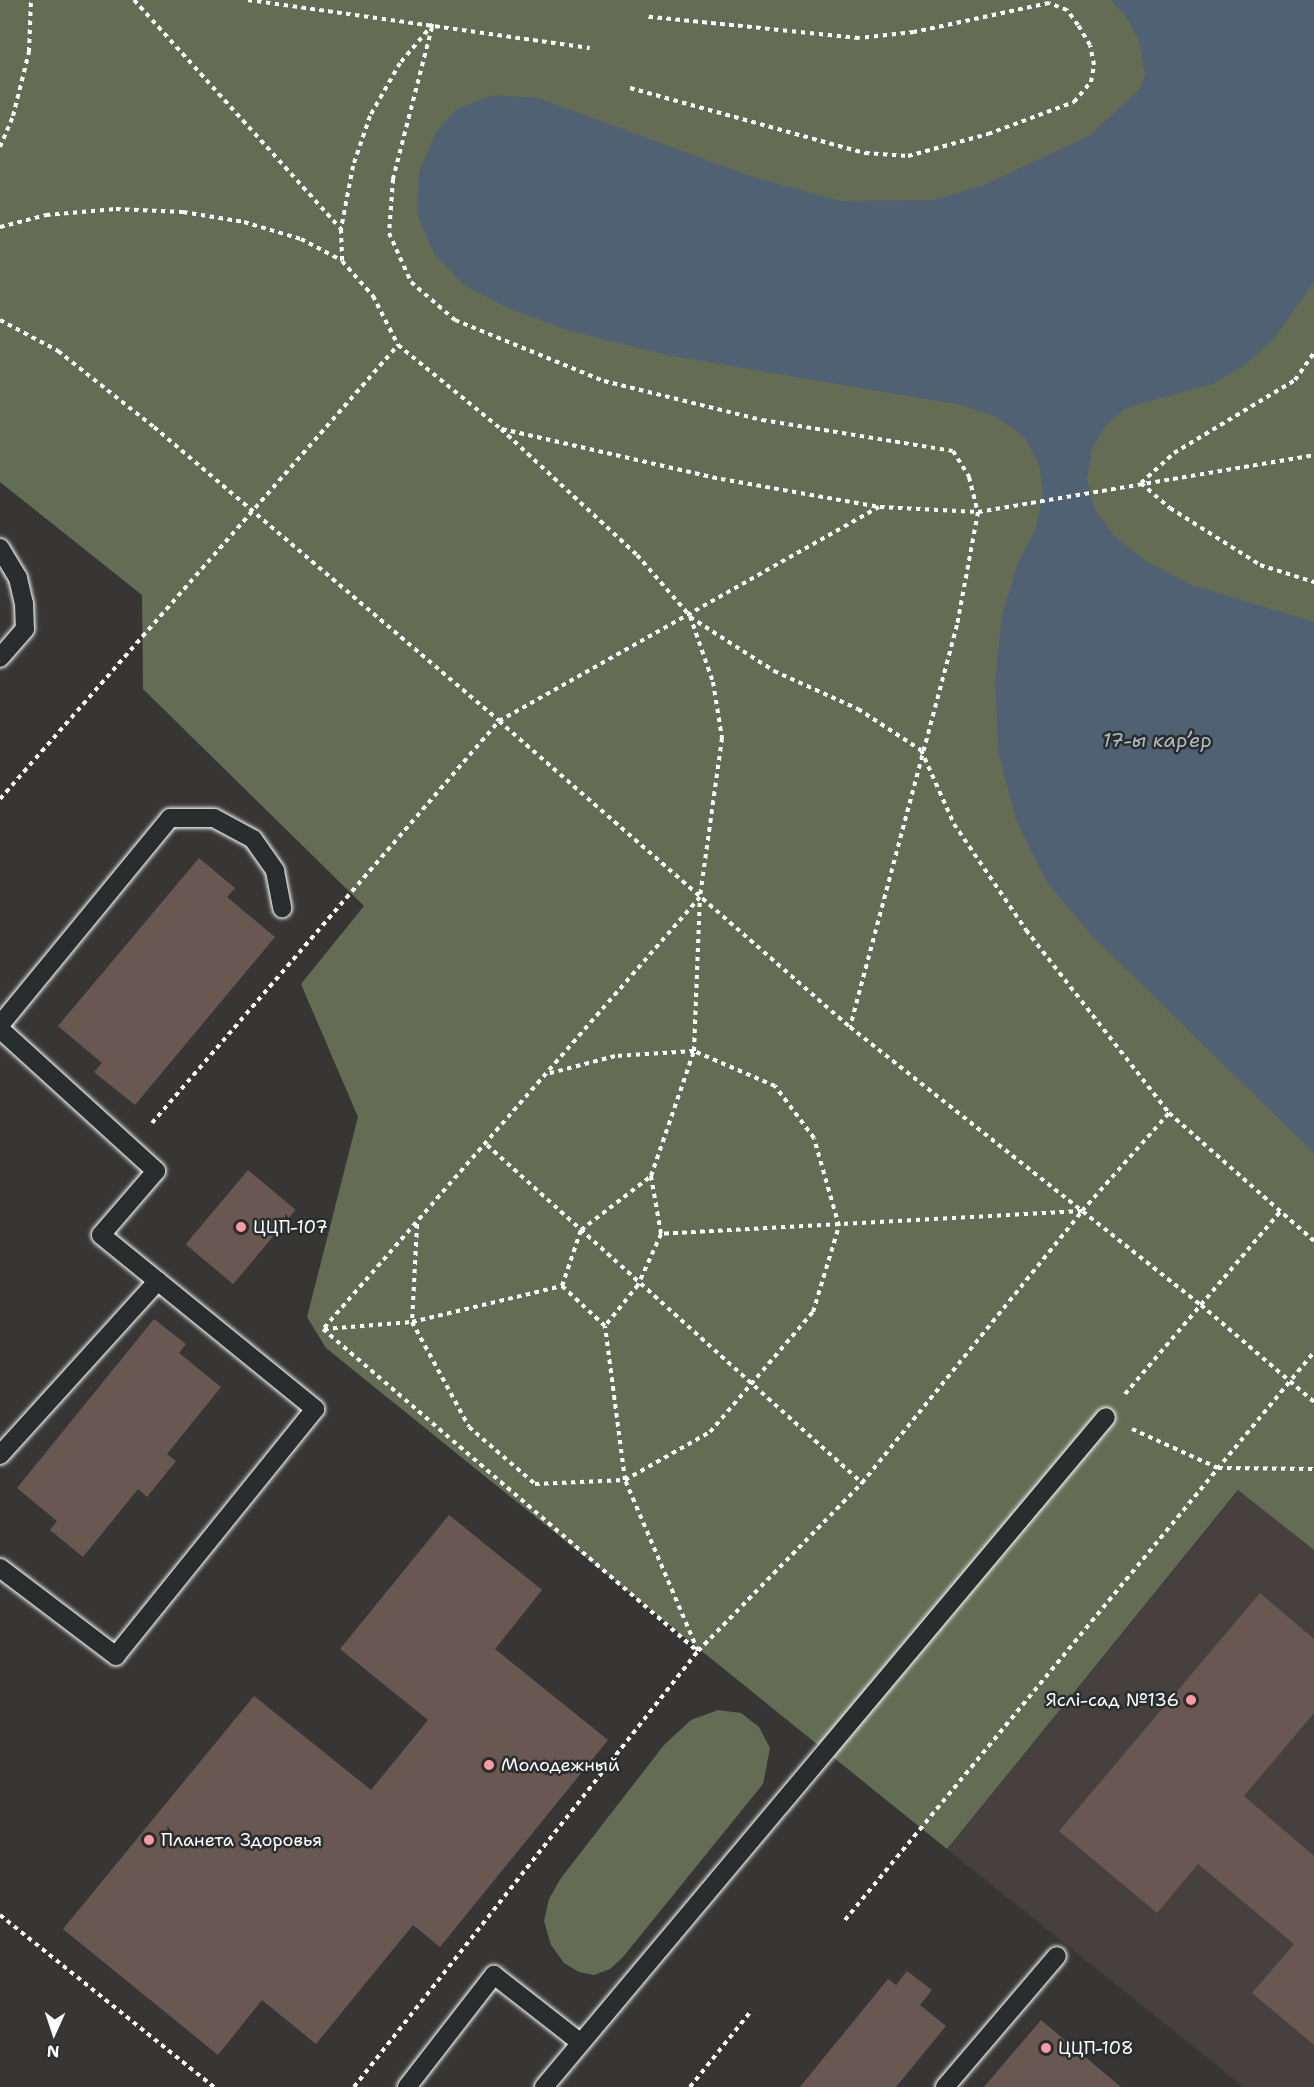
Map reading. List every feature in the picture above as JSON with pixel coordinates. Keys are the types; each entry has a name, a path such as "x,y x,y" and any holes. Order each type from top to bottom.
{"lane":[{"path":"0,548 18,578 24,603 25,629 0,658"},
{"path":"0,1568 116,1656 315,1408 101,1235 156,1171 0,1027 170,818 214,818 254,839 275,871 282,908"},
{"path":"0,1455 158,1281"},
{"path":"544,2087 1106,1417"},
{"path":"945,2087 1057,1956"},
{"path":"407,2087 494,1975 581,2043"}],"path":[{"path":"0,147 13,116 28,52 31,0"},
{"path":"134,0 341,229"},
{"path":"248,0 433,24 590,48"},
{"path":"630,88 865,153 908,156 1011,127 1074,102 1091,82 1094,65 1090,45 1067,10 1050,2 914,32 859,38 644,16"},
{"path":"342,261 341,229 353,166 370,116 400,63 433,24"},
{"path":"433,24 393,179 389,233 411,282 456,320 604,381 762,420 953,451 969,477 978,512 957,625 921,750 850,1027"},
{"path":"0,227 46,215 92,211 183,212 244,222 301,240 342,261 373,296 398,345 501,429 638,555 690,616 774,671 858,709 921,750 954,824 1026,930 1169,1113 1314,1241"},
{"path":"0,320 57,351 154,427 499,721 850,1027 1201,1305 1289,1383 1314,1402"},
{"path":"0,799 398,345"},
{"path":"1140,483 1174,453 1295,380 1314,353"},
{"path":"501,429 721,479 880,507 978,512 1314,455"},
{"path":"1140,483 1170,508 1260,565 1314,582"},
{"path":"152,1123 499,721 690,616 880,507"},
{"path":"605,1326 638,1285 661,1234 651,1176 694,1051 700,897 722,738 713,682 690,616"},
{"path":"323,1329 487,1145 700,897"},
{"path":"417,1223 412,1322 469,1427 535,1484 625,1480 710,1432 813,1312 840,1226 814,1138 775,1086 694,1051 615,1056 545,1075"},
{"path":"354,2087 698,1650 862,1483 1082,1211 1169,1113"},
{"path":"487,1145 638,1285 862,1483"},
{"path":"562,1286 581,1230 651,1176"},
{"path":"661,1234 1082,1211"},
{"path":"1280,1212 1106,1417 1218,1468 1314,1469"},
{"path":"323,1329 412,1322 562,1286"},
{"path":"562,1286 605,1326 625,1480 698,1650"},
{"path":"323,1329 698,1650"},
{"path":"845,1920 1314,1352"},
{"path":"0,1915 214,2087"},
{"path":"690,2087 752,2010"}],"shaded area":[{"name":"Яслі-сад №136","path":"1239,1490 1314,1550 1314,2087 1244,2087 947,1849"}],"green space":[{"path":"0,0 1314,0 1314,1550 1238,1490 947,1849 326,1348 307,1317 358,1117 301,984 364,906 143,689 142,595 0,482"},
{"path":"718,1710 741,1713 759,1727 770,1748 763,1784 623,1957 610,1969 594,1975 579,1972 564,1963 551,1945 544,1921 549,1899 561,1878 664,1745 691,1720"}],"water":[{"name":"17-ы кар’ер","path":"1111,0 1314,0 1314,282 1274,339 1245,365 1212,384 1126,408 1106,425 1092,449 1087,479 1094,508 1114,536 1146,561 1189,584 1314,622 1314,1153 1092,936 1046,881 1017,823 999,756 995,683 1002,616 1018,563 1036,528 1043,492 1039,464 1025,438 997,417 961,405 667,355 570,331 510,309 464,285 434,254 417,214 419,172 436,132 457,109 493,95 538,98 750,176 841,201 934,200 984,185 1089,136 1140,89 1145,75 1139,40 1125,15"}],"building":[{"path":"199,858 235,888 227,897 275,937 135,1105 94,1072 102,1063 58,1026"},
{"name":"ЦЦП-107","path":"248,1170 295,1210 233,1284 186,1244"},
{"path":"154,1319 186,1344 179,1353 221,1387 167,1454 176,1461 147,1497 138,1489 83,1557 50,1530 57,1521 17,1488"},
{"name":"Молодежный","path":"449,1515 542,1590 495,1649 608,1740 440,1947 413,1925 316,2044 262,2000 218,2055 63,1929 254,1696 371,1790 428,1720 340,1649"},
{"path":"1260,1593 1314,1639 1314,1713 1244,1796 1314,1856 1314,2045 1252,1993 1294,1944 1198,1864 1157,1913 1059,1831"},
{"path":"907,1971 932,1990 920,2005 946,2026 896,2087 800,2087 888,1979 896,1985"},
{"name":"ЦЦП-108","path":"1041,2020 1121,2087 984,2087"}],"place":[{"name":"ЦЦП-107","path":"241,1227"},
{"name":"Яслі-сад №136","path":"1191,1700"},
{"name":"Молодежный","path":"489,1765"},
{"name":"Планета Здоровья","path":"149,1840"},
{"name":"ЦЦП-108","path":"1046,2048"}]}
